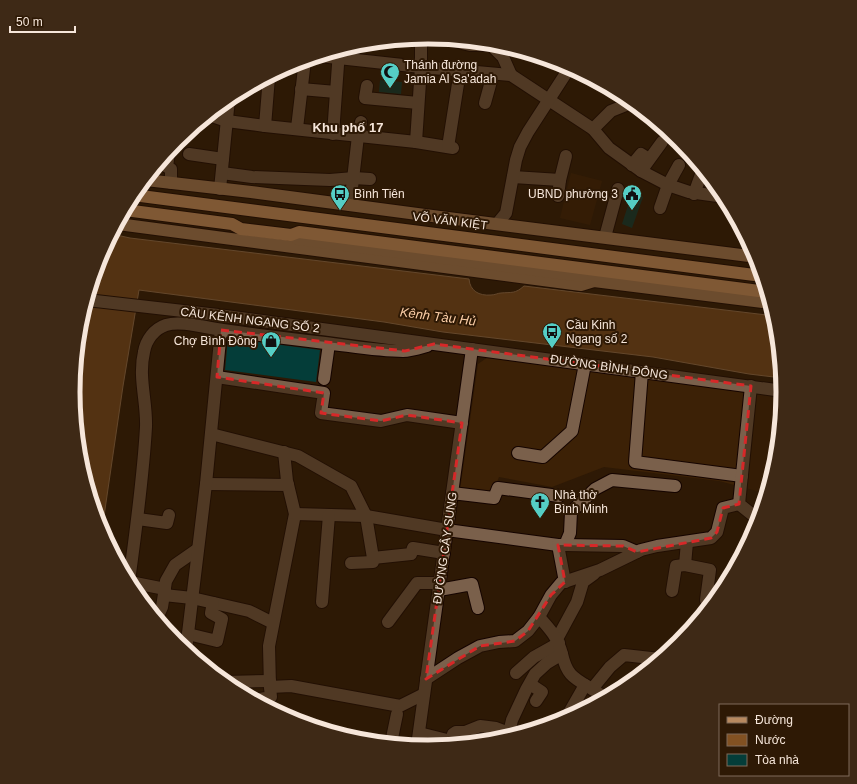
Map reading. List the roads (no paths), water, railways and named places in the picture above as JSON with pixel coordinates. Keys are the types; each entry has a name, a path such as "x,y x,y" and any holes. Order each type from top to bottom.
{"highway":[{"name":"VÕ VĂN KIỆT","path":"141,196 756,275"},
{"path":"132,211 232,224 241,229 291,235 298,232 762,291"}],"main road":[{"name":"VÕ VĂN KIỆT","path":"152,181 220,188 749,256"},
{"path":"127,218 230,231 241,229"},
{"path":"123,225 581,285 594,281"},
{"path":"291,235 298,239 582,276 594,281 765,302"}],"street":[{"path":"416,142 421,44"},
{"path":"498,51 503,57 511,75"},
{"path":"343,55 421,67 511,75 593,129 609,148 636,168 668,185 694,194 716,196"},
{"path":"333,134 338,56"},
{"path":"297,128 304,67"},
{"path":"216,117 227,121 265,126 297,128 333,134 416,142 450,148 460,71"},
{"path":"497,224 506,213 520,147 567,72"},
{"path":"485,103 493,74"},
{"path":"265,126 268,84"},
{"path":"367,86 365,98 418,103"},
{"path":"301,89 336,92"},
{"path":"593,129 611,111 625,105"},
{"path":"220,188 228,108"},
{"path":"350,205 361,122"},
{"path":"636,168 649,159 662,142"},
{"path":"189,154 223,159"},
{"path":"558,196 566,156"},
{"path":"660,208 668,185 679,165"},
{"path":"164,166 171,169 171,183"},
{"path":"222,173 252,177 322,180 354,178 370,179"},
{"path":"694,194 701,175"},
{"path":"513,176 560,180"},
{"path":"605,237 618,189"},
{"path":"506,213 516,226"},
{"name":"CẦU KÊNH NGANG SỐ 2","path":"92,301 218,315 412,341"},
{"name":"ĐƯỜNG BÌNH ĐÔNG","path":"138,519 146,426 142,360 147,342 160,327 167,324 182,324 330,344 405,351 434,344"},
{"path":"187,643 206,484 221,330"},
{"name":"ĐƯỜNG BÌNH ĐÔNG","path":"412,341 776,390"},
{"path":"324,379 330,344"},
{"name":"ĐƯỜNG CÂY SUNG","path":"418,740 472,349"},
{"path":"518,453 543,456 572,431 585,364"},
{"path":"642,372 635,462 742,476"},
{"path":"217,377 324,392 321,413 381,421 407,415 462,423"},
{"path":"739,504 751,386"},
{"path":"211,434 298,456 351,486 366,516 373,558 373,562 351,563"},
{"path":"264,698 271,697 269,646 295,514 287,481 284,452"},
{"path":"565,582 562,545 570,533 571,512 595,489 612,480 675,486"},
{"path":"206,484 288,485"},
{"path":"452,493 494,498 498,488 559,496"},
{"path":"739,504 754,516"},
{"path":"426,679 458,658 480,646 499,642 515,641 528,631 539,617 551,595 561,583 600,570 637,552 657,546 711,538 717,532 724,508 739,504"},
{"path":"295,514 366,516 447,530 562,545 623,546 637,552"},
{"path":"130,572 138,519 168,523 169,515"},
{"path":"322,602 329,515"},
{"path":"684,565 687,542"},
{"path":"373,558 411,554 413,548 444,552"},
{"path":"160,612 162,607 166,581 175,565 198,550"},
{"path":"672,591 676,566 684,565 710,570 706,600"},
{"path":"510,730 512,720 530,684 539,670 548,663 559,645 584,582 600,570"},
{"path":"388,622 417,583 439,586 472,584 478,608"},
{"path":"139,585 249,612 273,623"},
{"path":"188,634 216,641 222,619 211,613 213,603"},
{"path":"539,617 552,631 559,645 564,663 572,677 600,694"},
{"path":"516,673 534,657 559,645"},
{"path":"573,708 588,687 624,655 653,658"},
{"path":"237,683 291,686 400,706 424,694"},
{"path":"530,684 542,692 536,701"},
{"path":"392,738 397,714"},
{"path":"451,739 453,734 456,732 466,732 480,726 496,728 503,732"},
{"path":"419,733 439,740"}],"water":[{"name":"Kênh Tàu Hủ","path":"118,235 130,238 469,279 473,290 483,295 513,292 524,286 768,315 774,347 776,369 776,377 749,374 653,357 443,332 384,322 139,290 104,517 92,482 83,437 80,392 81,369 83,347 92,302 107,259"}],"place":[{"name":"Thánh đường Jamia Al Sa'adah","path":"390,89"},
{"name":"Bình Tiên","path":"340,211"},
{"name":"UBND phường 3","path":"632,211"},
{"name":"Cầu Kinh Ngang số 2","path":"552,349"},
{"name":"Chợ Bình Đông","path":"271,358"},
{"name":"Nhà thờ Bình Minh","path":"540,519"}],"district":[{"name":"Khu phố 17","path":"348,127"}]}
